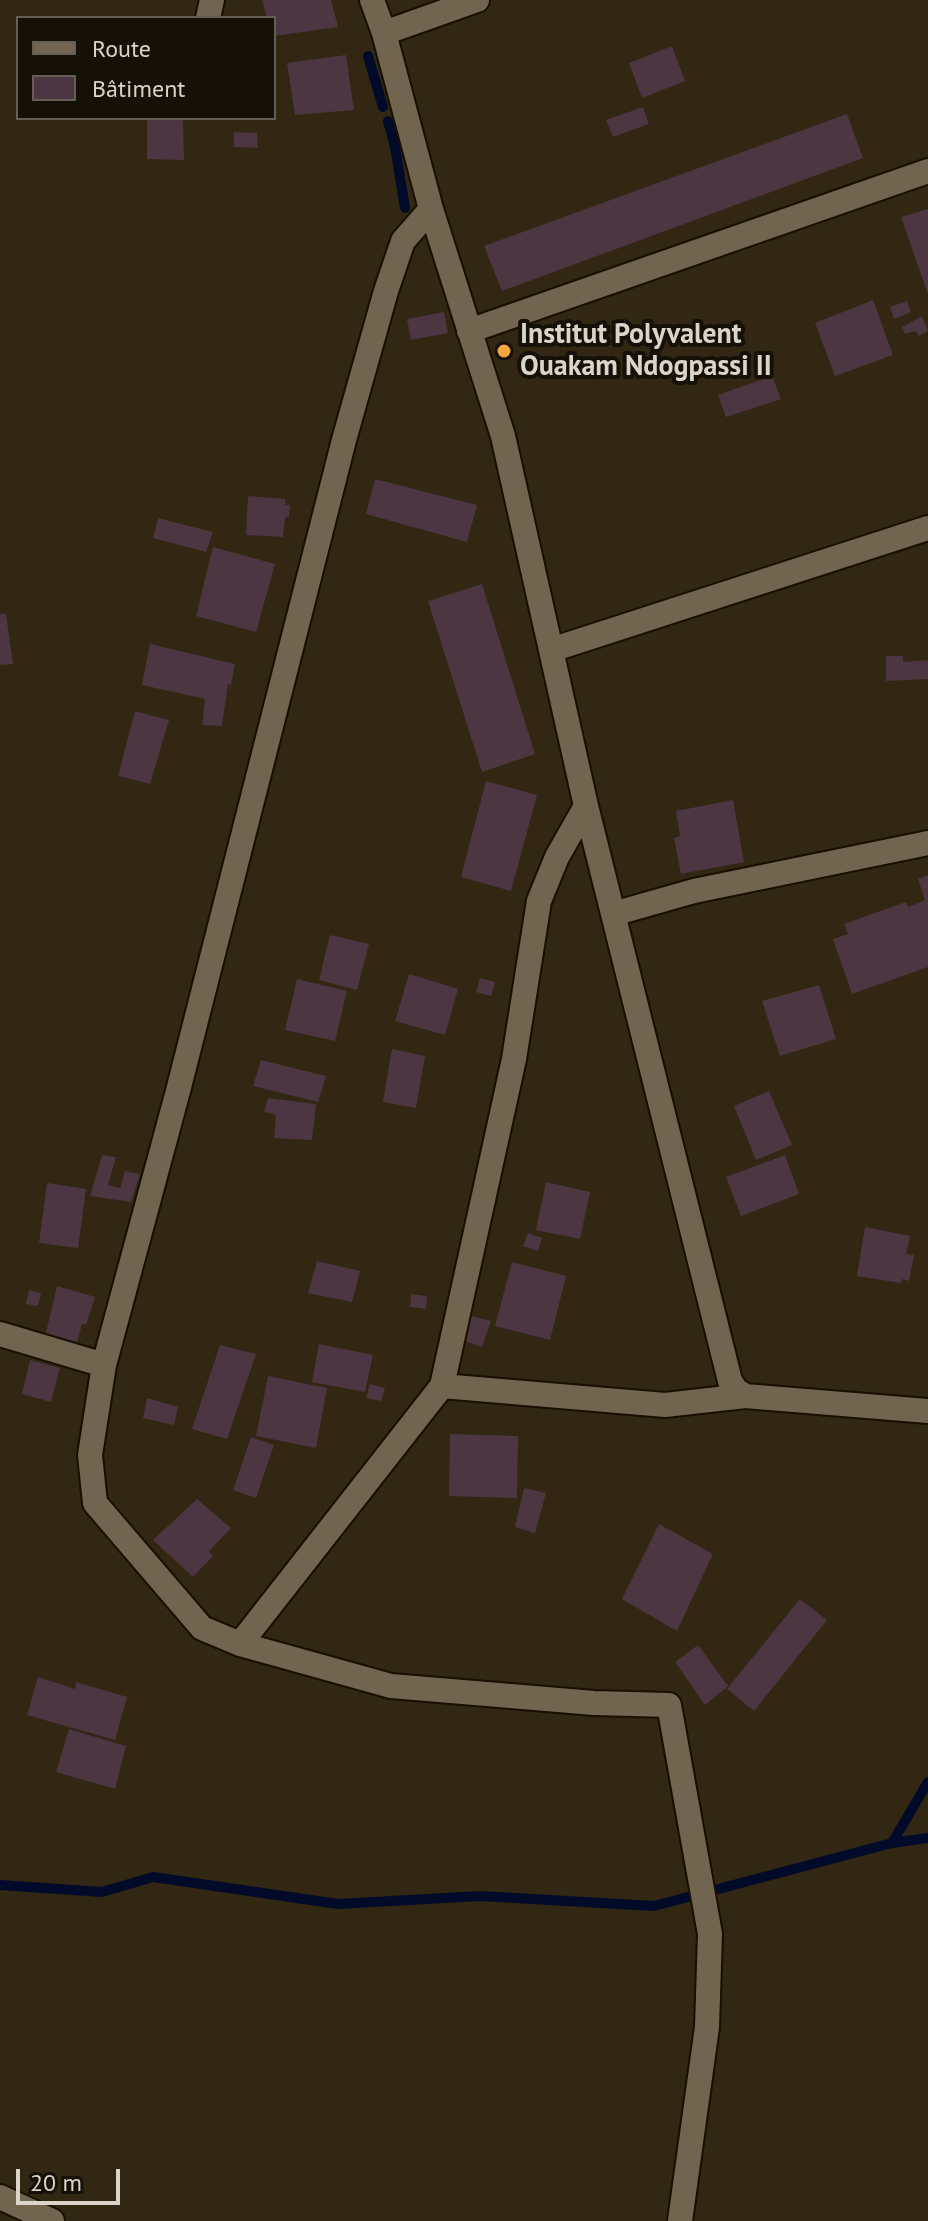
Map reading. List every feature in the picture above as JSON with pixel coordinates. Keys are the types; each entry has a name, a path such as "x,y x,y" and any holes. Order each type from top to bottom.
{"street":[{"path":"372,0 384,33 431,209 503,436 586,806 730,1381 745,1396"},
{"path":"384,33 477,0"},
{"path":"469,331 928,171"},
{"path":"431,209 403,241 344,440 178,1091 104,1365 90,1455 95,1503 202,1628 240,1644 391,1686 594,1703 669,1705 710,1934 707,2027 680,2221"},
{"path":"551,650 928,528"},
{"path":"240,1644 442,1386 514,1059 539,901 557,857 586,806"},
{"path":"613,914 694,891 928,843"},
{"path":"0,1334 104,1365"},
{"path":"442,1386 665,1405 745,1396 928,1411"},
{"path":"0,2197 52,2221"}],"building":[{"path":"262,0 331,0 338,27 276,36 276,16 266,16"},
{"path":"672,46 685,81 642,98 629,63"},
{"path":"346,55 354,110 295,115 287,63"},
{"path":"643,107 649,124 613,137 606,120"},
{"path":"847,114 863,158 502,291 484,246"},
{"path":"147,120 183,120 184,160 147,159"},
{"path":"234,132 257,133 258,148 234,147"},
{"path":"928,209 928,294 901,217"},
{"path":"873,300 893,355 835,376 815,323"},
{"path":"907,301 911,312 894,319 890,307"},
{"path":"444,312 448,333 411,340 407,319"},
{"path":"922,316 928,331 919,336 916,331 905,334 902,327"},
{"path":"772,376 781,399 726,417 718,395"},
{"path":"375,479 477,505 467,542 366,514"},
{"path":"248,496 285,499 285,505 290,505 283,537 246,535"},
{"path":"158,518 213,532 206,552 153,538"},
{"path":"213,547 275,564 256,632 196,616"},
{"path":"482,584 535,754 482,772 428,601"},
{"path":"0,614 6,614 13,664 0,665"},
{"path":"150,644 235,664 231,685 228,684 222,726 202,725 205,699 142,685"},
{"path":"886,656 903,656 903,662 928,660 928,679 886,681"},
{"path":"135,711 169,720 150,784 118,776"},
{"path":"486,781 537,795 511,891 461,877"},
{"path":"733,800 744,862 681,874 674,838 680,836 676,811"},
{"path":"928,875 928,967 852,994 833,939 848,934 844,924 906,902 908,907 925,900 918,879"},
{"path":"330,935 369,944 357,990 319,980"},
{"path":"409,974 458,989 445,1035 395,1021"},
{"path":"480,978 495,982 491,996 476,992"},
{"path":"297,979 347,991 335,1041 285,1030"},
{"path":"819,985 836,1039 780,1056 762,1001"},
{"path":"392,1049 425,1056 416,1108 383,1102"},
{"path":"261,1060 326,1076 318,1102 253,1086"},
{"path":"769,1091 792,1145 756,1160 734,1106"},
{"path":"268,1098 316,1104 312,1140 274,1138 276,1115 264,1112"},
{"path":"102,1155 116,1157 108,1185 120,1188 125,1171 140,1174 131,1202 90,1196"},
{"path":"785,1155 799,1194 741,1216 726,1177"},
{"path":"546,1182 590,1192 580,1239 536,1230"},
{"path":"47,1183 86,1189 78,1248 39,1243"},
{"path":"865,1227 910,1236 906,1254 914,1255 909,1281 902,1279 901,1283 857,1276"},
{"path":"528,1233 542,1238 538,1251 523,1246"},
{"path":"317,1261 360,1271 352,1302 308,1293"},
{"path":"512,1262 566,1276 550,1340 495,1326"},
{"path":"57,1286 95,1297 86,1325 82,1324 75,1351 44,1341"},
{"path":"29,1290 41,1293 38,1306 26,1304"},
{"path":"411,1294 427,1296 426,1309 410,1307"},
{"path":"465,1314 491,1321 482,1347 458,1339"},
{"path":"319,1344 373,1355 365,1392 312,1382"},
{"path":"220,1345 256,1354 227,1439 192,1429"},
{"path":"30,1360 60,1368 51,1402 22,1394"},
{"path":"268,1376 327,1388 316,1448 256,1436"},
{"path":"370,1384 385,1388 381,1401 366,1398"},
{"path":"147,1398 178,1407 174,1425 143,1418"},
{"path":"450,1434 518,1436 517,1498 449,1496"},
{"path":"251,1437 274,1445 256,1498 233,1490"},
{"path":"524,1488 546,1493 535,1533 515,1527"},
{"path":"197,1499 231,1528 209,1551 213,1556 193,1577 153,1540"},
{"path":"659,1524 713,1554 677,1631 622,1599"},
{"path":"800,1599 827,1620 754,1711 727,1689"},
{"path":"698,1645 728,1686 705,1705 675,1662"},
{"path":"38,1677 75,1689 76,1682 127,1697 115,1740 27,1715"},
{"path":"69,1729 126,1746 115,1789 56,1772"}],"waterway":[{"path":"368,56 383,107"},
{"path":"388,121 405,208"},
{"path":"892,1843 928,1782"},
{"path":"0,1885 102,1892 153,1877 338,1904 480,1896 654,1906 892,1843 928,1838"}],"place":[{"name":"Institut Polyvalent Ouakam Ndogpassi II","path":"504,351"}]}
